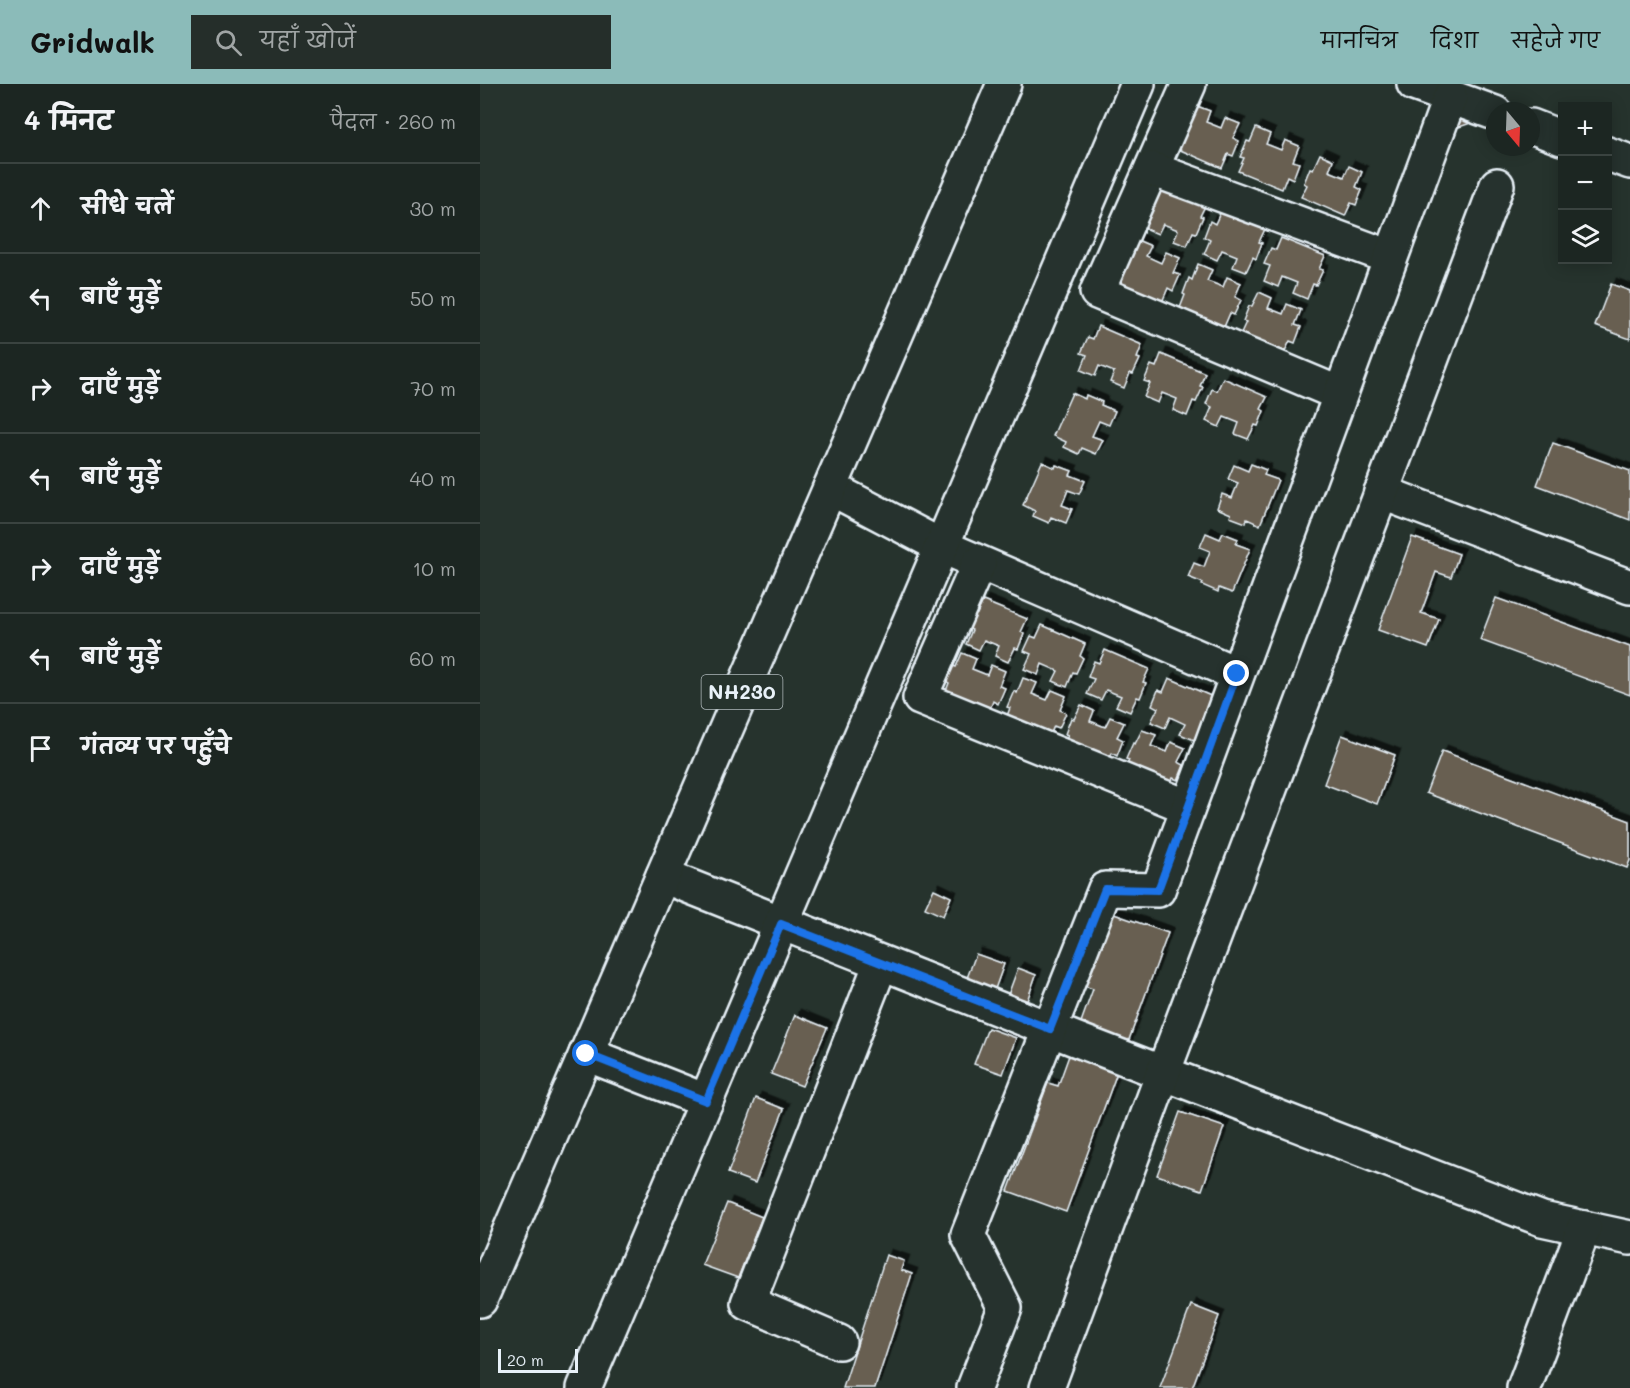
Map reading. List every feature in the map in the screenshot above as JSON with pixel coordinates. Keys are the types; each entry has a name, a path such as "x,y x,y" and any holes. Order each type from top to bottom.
{"main road":[{"name":"NH230","path":"480,1300 1004,84"},
{"path":"584,1388 1138,84"},
{"path":"1189,84 1097,292 1340,394"},
{"path":"1414,84 1486,110"},
{"path":"974,1388 1005,1308 968,1235 1105,889 1158,890 1450,97"},
{"path":"1540,129 1558,136"},
{"path":"1612,155 1630,162"},
{"path":"1152,169 1390,257"},
{"path":"1047,1388 1497,185"},
{"path":"830,488 941,546 1237,674"},
{"path":"1381,492 1630,587"},
{"path":"980,563 920,698 1188,807"},
{"path":"663,876 1050,1029 1542,1219 1630,1238"},
{"path":"840,1342 748,1303 882,963"},
{"path":"586,1054 706,1101"},
{"path":"1524,1388 1584,1228"}],"building":[{"path":"1197,106 1210,111 1206,122 1221,128 1225,118 1240,124 1233,138 1239,141 1233,156 1228,154 1222,168 1178,149"},
{"path":"1451,111 1474,122 1456,128"},
{"path":"1256,128 1270,134 1266,144 1281,150 1285,140 1299,146 1293,161 1299,163 1293,179 1287,176 1282,189 1238,171 1244,158 1240,157"},
{"path":"1320,154 1333,160 1329,171 1344,177 1349,166 1362,172 1356,187 1362,190 1356,205 1351,203 1345,216 1301,197 1307,185 1304,183 1310,168 1313,169"},
{"path":"1162,185 1206,204 1196,233 1193,232 1187,246 1174,241 1178,230 1163,224 1158,234 1144,228 1150,214 1144,211"},
{"path":"1221,211 1265,229 1259,242 1262,243 1256,259 1253,257 1246,272 1233,267 1237,256 1222,250 1217,260 1204,254 1210,240 1204,237 1210,221 1215,224"},
{"path":"1281,238 1325,256 1319,269 1323,270 1316,285 1313,284 1307,299 1293,293 1297,283 1282,277 1278,287 1264,281 1270,266 1264,264 1271,248 1276,250"},
{"path":"1137,240 1151,246 1146,256 1161,263 1166,252 1180,258 1173,273 1180,275 1173,291 1168,288 1162,302 1119,283"},
{"path":"1198,264 1212,270 1207,281 1223,287 1227,277 1241,283 1235,297 1241,300 1234,315 1230,313 1224,327 1180,308 1189,278 1192,280"},
{"path":"1611,284 1630,291 1630,339 1595,326"},
{"path":"1259,292 1272,298 1268,308 1283,314 1287,304 1301,310 1295,325 1301,327 1295,343 1290,341 1284,353 1240,335 1246,322 1243,321 1249,306 1252,306"},
{"path":"1098,326 1142,345 1137,358 1140,359 1133,374 1130,373 1124,388 1110,382 1114,372 1099,366 1095,376 1081,370 1087,355 1081,353 1088,337 1093,339"},
{"path":"1161,354 1205,373 1200,386 1203,387 1196,402 1193,401 1187,416 1173,410 1177,399 1162,393 1158,403 1144,397 1150,383 1144,381 1151,365 1156,367"},
{"path":"1223,378 1267,397 1261,409 1264,411 1258,426 1255,425 1248,439 1235,434 1239,423 1224,417 1219,427 1206,421 1212,407 1206,404 1212,389 1217,391"},
{"path":"1072,393 1085,399 1086,395 1115,411 1109,425 1099,421 1092,436 1103,440 1096,454 1082,448 1079,454 1064,447 1066,442 1053,436"},
{"path":"1553,443 1630,471 1630,520 1537,485"},
{"path":"1042,462 1055,468 1056,465 1072,471 1070,475 1085,481 1079,494 1068,490 1062,505 1072,509 1066,523 1051,517 1049,523 1033,516 1035,511 1023,505"},
{"path":"1251,464 1266,470 1264,475 1278,480 1260,525 1247,519 1246,523 1230,517 1231,514 1217,508 1222,494 1232,498 1238,483 1228,479 1234,465 1248,471"},
{"path":"1206,533 1220,539 1223,533 1238,539 1236,544 1250,549 1232,593 1219,588 1218,592 1188,577 1194,563 1204,567 1210,551 1200,547"},
{"path":"1412,537 1459,554 1451,577 1436,572 1421,613 1439,619 1428,648 1378,630"},
{"path":"1496,598 1630,647 1630,695 1480,640"},
{"path":"983,601 1027,619 1021,632 1024,634 1018,649 1015,648 1008,662 995,656 999,646 984,640 979,650 966,644 972,630 966,627 972,612 977,614"},
{"path":"1042,625 1085,644 1080,656 1083,658 1076,673 1073,672 1067,687 1053,681 1058,671 1042,664 1038,675 1024,669 1031,654 1024,651 1031,636 1036,638"},
{"path":"1105,650 1149,669 1143,682 1146,683 1140,698 1137,697 1130,712 1116,706 1121,696 1106,690 1101,700 1087,694 1094,679 1088,677 1094,661 1099,663"},
{"path":"962,653 976,659 972,669 987,675 991,665 1005,671 999,686 1005,688 998,704 993,701 988,714 944,696 949,683 946,681"},
{"path":"1023,678 1037,683 1032,694 1047,700 1052,690 1066,696 1060,710 1066,713 1059,728 1054,726 1048,740 1005,721 1010,708 1007,707 1014,691 1017,693"},
{"path":"1169,678 1213,697 1203,727 1201,725 1194,740 1180,734 1185,724 1170,717 1165,728 1151,722 1158,708 1152,705 1158,690 1163,692"},
{"path":"1081,705 1094,711 1090,721 1105,727 1110,717 1124,723 1117,737 1123,740 1117,756 1112,753 1106,766 1062,748 1068,735 1065,734 1071,718 1074,719"},
{"path":"1142,730 1156,735 1151,746 1167,752 1171,742 1185,748 1178,762 1184,765 1178,780 1173,778 1167,791 1123,773 1133,743 1135,744"},
{"path":"1342,735 1395,755 1377,804 1324,784"},
{"path":"1442,751 1630,821 1630,860 1627,868 1426,793"},
{"path":"934,889 951,897 943,916 925,908"},
{"path":"1111,913 1168,933 1066,1212 1008,1191 1048,1083 1058,1086 1093,989 1084,986"},
{"path":"976,954 1004,964 995,989 967,978"},
{"path":"1018,968 1036,975 1027,1001 1008,995"},
{"path":"795,1015 827,1028 802,1086 771,1074"},
{"path":"988,1028 1016,1038 1003,1074 974,1064"},
{"path":"756,1098 784,1109 755,1183 728,1173"},
{"path":"1180,1112 1224,1127 1202,1190 1157,1175"},
{"path":"727,1203 762,1217 738,1278 702,1265"},
{"path":"886,1255 904,1261 901,1270 912,1274 875,1388 843,1388"},
{"path":"1191,1305 1219,1316 1192,1388 1160,1388"}],"route":[{"path":"586,1054 706,1101 781,924 1050,1029 1105,889 1158,890 1237,674"}]}
